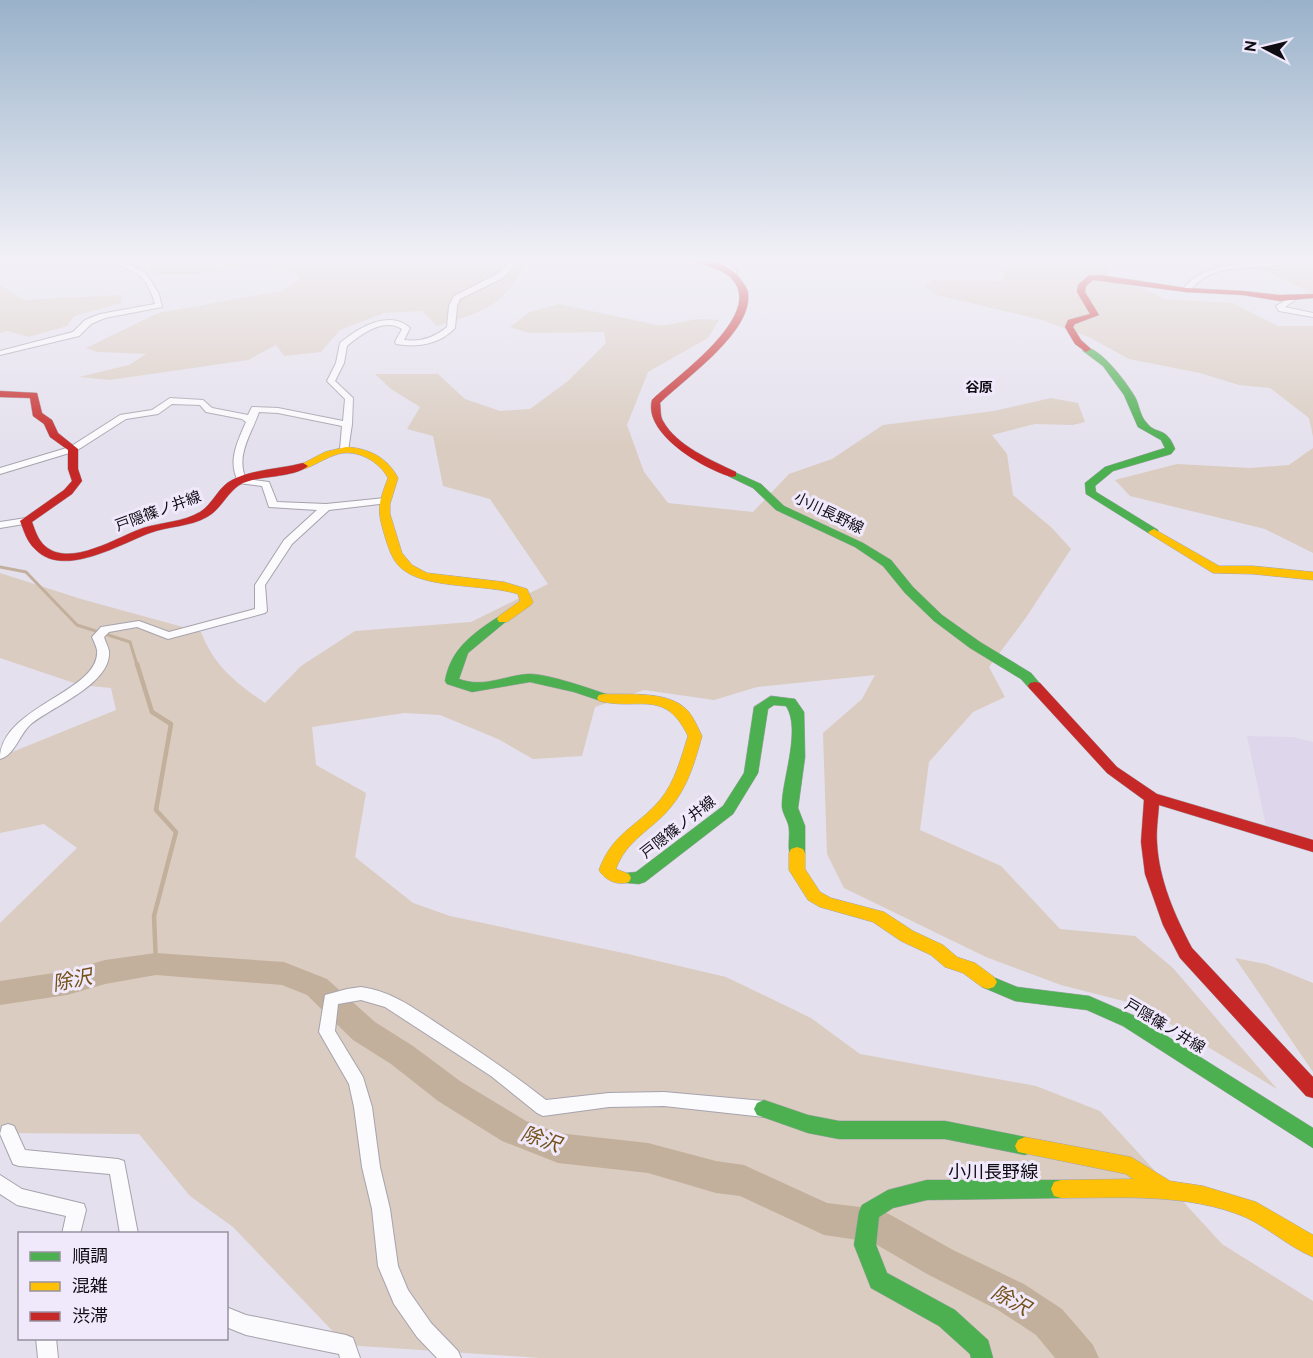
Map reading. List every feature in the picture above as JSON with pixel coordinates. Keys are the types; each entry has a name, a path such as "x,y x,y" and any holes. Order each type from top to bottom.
{"main road":[{"name":"小川長野線","path":"738,321 716,349 670,385 655,402 657,419 675,440 704,460 757,486 780,508 851,540 887,563 909,590 938,618 975,645 1026,676 1113,770 1152,798"},
{"path":"1073,321 1071,322 1070,332 1078,342 1106,363 1129,396 1142,425 1166,438 1170,449 1167,452 1109,469 1089,485 1091,494 1217,570 1253,570 1313,576"},
{"path":"0,393 34,395 37,414 48,422 54,435 73,448 73,469 77,481 68,492 26,521"},
{"name":"戸隠篠ノ井線","path":"26,521 38,547 45,553 68,557 95,552 146,531 203,515 215,506 227,487 242,481 298,469 345,449 367,455 388,467 393,478 384,505 391,549 414,573 434,580 500,584 523,592 527,602 465,646 454,665 452,681 472,688 518,680 546,680 578,689 598,698 659,702 675,707 690,723 695,736 678,786 663,806 623,838 610,854 607,870 612,875 639,878 728,810 751,773 761,707 772,699 790,702 797,712 798,757 790,808 797,826 797,870 814,896 826,903 878,917 907,936 937,950 951,962 969,968 982,979 1015,994 1089,1003 1129,1021 1313,1139"},
{"path":"1313,846 1152,798 1149,842 1153,874 1164,909 1186,953 1313,1090"},
{"path":"764,1109 808,1124 839,1130 945,1130 1131,1166 1164,1190"},
{"name":"小川長野線","path":"982,1358 980,1348 947,1318 879,1280 865,1245 869,1212 888,1200 927,1190 1164,1190 1211,1196 1251,1210 1313,1247"}],"street":[{"path":"0,353 76,334 90,321"},
{"path":"345,449 349,398 331,381 340,363 343,345 363,330 387,323 404,325 406,328 399,342 416,343 436,338 452,328 452,321"},
{"path":"0,471 73,448 123,417 155,412 165,403 177,400 203,403 209,410 245,417 251,423"},
{"path":"348,424 328,422 271,408 255,409 238,453 237,472 242,481 266,484 273,505 326,507 385,501"},
{"path":"0,755 8,749 24,723 50,705 78,690 95,670 102,658 104,646 98,637 105,629 139,624 168,636 261,611 260,585 288,542 326,507"},
{"path":"0,525 26,521"},
{"path":"451,1358 424,1330 406,1305 388,1266 381,1209 371,1167 363,1107 357,1082 327,1032 331,1000 351,992 374,995 391,1002 497,1071 543,1108 609,1100 664,1099 764,1109"},
{"path":"8,1132 19,1158 118,1167 129,1232"},
{"path":"0,1183 17,1196 77,1210 71,1232"},
{"path":"228,1318 246,1325 346,1345 350,1358"},
{"path":"46,1340 48,1358"}],"shaded area":[{"path":"0,321 70,321 67,326 29,337 7,331 0,333"},
{"path":"141,321 362,321 340,330 321,352 284,356 276,345 248,360 110,380 79,377 129,365 146,354 97,352 86,348"},
{"path":"432,321 451,321 437,326"},
{"path":"518,321 640,321 661,326 685,321 718,321 708,338 648,372 627,425 644,472 668,503 753,512 789,474 832,459 883,425 994,411 1051,398 1078,403 1085,422 1073,425 1035,424 992,435 1007,454 1013,495 1052,528 1071,549 1025,619 989,667 1005,697 973,712 929,762 920,830 1001,866 1060,929 1135,936 1173,968 1277,1089 1139,1005 1061,985 986,957 844,888 827,854 823,733 862,699 875,675 757,687 714,700 644,690 595,707 582,756 533,759 498,739 440,715 404,713 312,727 316,765 366,793 355,857 413,903 450,916 726,977 811,1018 860,1054 1036,1086 1100,1111 1222,1244 1313,1301 1313,1358 540,1358 346,1345 233,1227 190,1196 139,1134 0,1133 0,923 77,848 44,824 0,833 0,757 116,710 111,688 80,685 0,658 0,573 81,599 201,632 212,655 227,673 265,703 301,666 355,631 471,622 548,584 490,499 443,486 433,436 407,429 420,407 391,389 375,374 438,374 465,399 500,411 530,409 568,381 606,343 604,332 529,333 510,327"},
{"path":"1046,321 1269,321 1278,326 1313,326 1313,437 1309,418 1270,388 1239,385 1200,373 1129,359 1089,337"},
{"path":"1313,448 1313,553 1265,529 1130,496 1115,480 1177,464 1250,468 1289,465"},
{"path":"1247,736 1294,737 1313,742 1313,839 1266,826"},
{"path":"1235,958 1266,964 1313,983 1313,1072"}],"waterway":[{"path":"0,567 26,572 77,625 130,642 137,665"},
{"path":"137,664 152,712 171,724 156,810 176,832 154,916 156,964"},
{"name":"除沢","path":"0,993 67,983 105,972 156,964 284,974 317,987 364,1031 402,1055 449,1091 514,1131 558,1148 648,1158 716,1177 744,1181 824,1219 877,1226 940,1262 1011,1297 1049,1322 1080,1358"}],"traffic: fast":[{"path":"1086,349 1106,364 1129,395 1142,425 1166,438 1170,449 1167,452 1109,469 1089,485 1091,494 1154,532"},
{"path":"732,474 757,486 780,508 859,545 887,563 909,590 938,618 975,645 1026,676 1035,686"},
{"path":"503,619 476,638 463,651 454,669 452,681 472,688 530,678 578,689 604,698"},
{"path":"623,878 639,878 728,810 751,773 761,707 771,700 790,702 797,712 798,757 790,808 797,826 797,853"},
{"path":"988,982 1015,994 1089,1003 1129,1021 1313,1139"},
{"path":"764,1109 808,1124 839,1130 945,1130 1025,1146"},
{"path":"982,1358 980,1348 947,1318 879,1280 865,1245 869,1212 888,1200 927,1190 1061,1189"}],"traffic: slow":[{"path":"303,466 334,452 346,450 362,452 378,460 393,478 384,504 384,514 396,554 408,568 424,576 504,586 523,592 527,602 503,619"},
{"path":"1154,532 1217,570 1253,570 1313,576"},
{"path":"604,698 644,700 674,707 685,717 695,736 683,772 671,797 657,813 624,840 611,858 607,870 612,875 623,878"},
{"path":"797,853 797,870 814,896 826,903 878,917 907,936 937,950 951,962 969,968 988,982"},
{"path":"1025,1146 1131,1166 1164,1189"},
{"path":"1061,1189 1157,1190 1203,1195 1249,1209 1313,1247"}],"traffic: jam":[{"path":"732,474 701,458 673,438 656,417 655,402 719,344 736,321"},
{"path":"1073,321 1069,327 1078,342 1086,349"},
{"path":"0,394 34,395 37,414 48,422 54,435 73,449 73,469 77,481 68,492 26,521 36,543 51,555 79,556 148,530 192,520 210,510 237,482 253,476 303,466"},
{"path":"1035,686 1112,770 1152,798"},
{"path":"1313,846 1152,798 1149,842 1153,874 1171,925 1186,953 1313,1090"}],"district":[{"name":"谷原","path":"979,387"}]}
